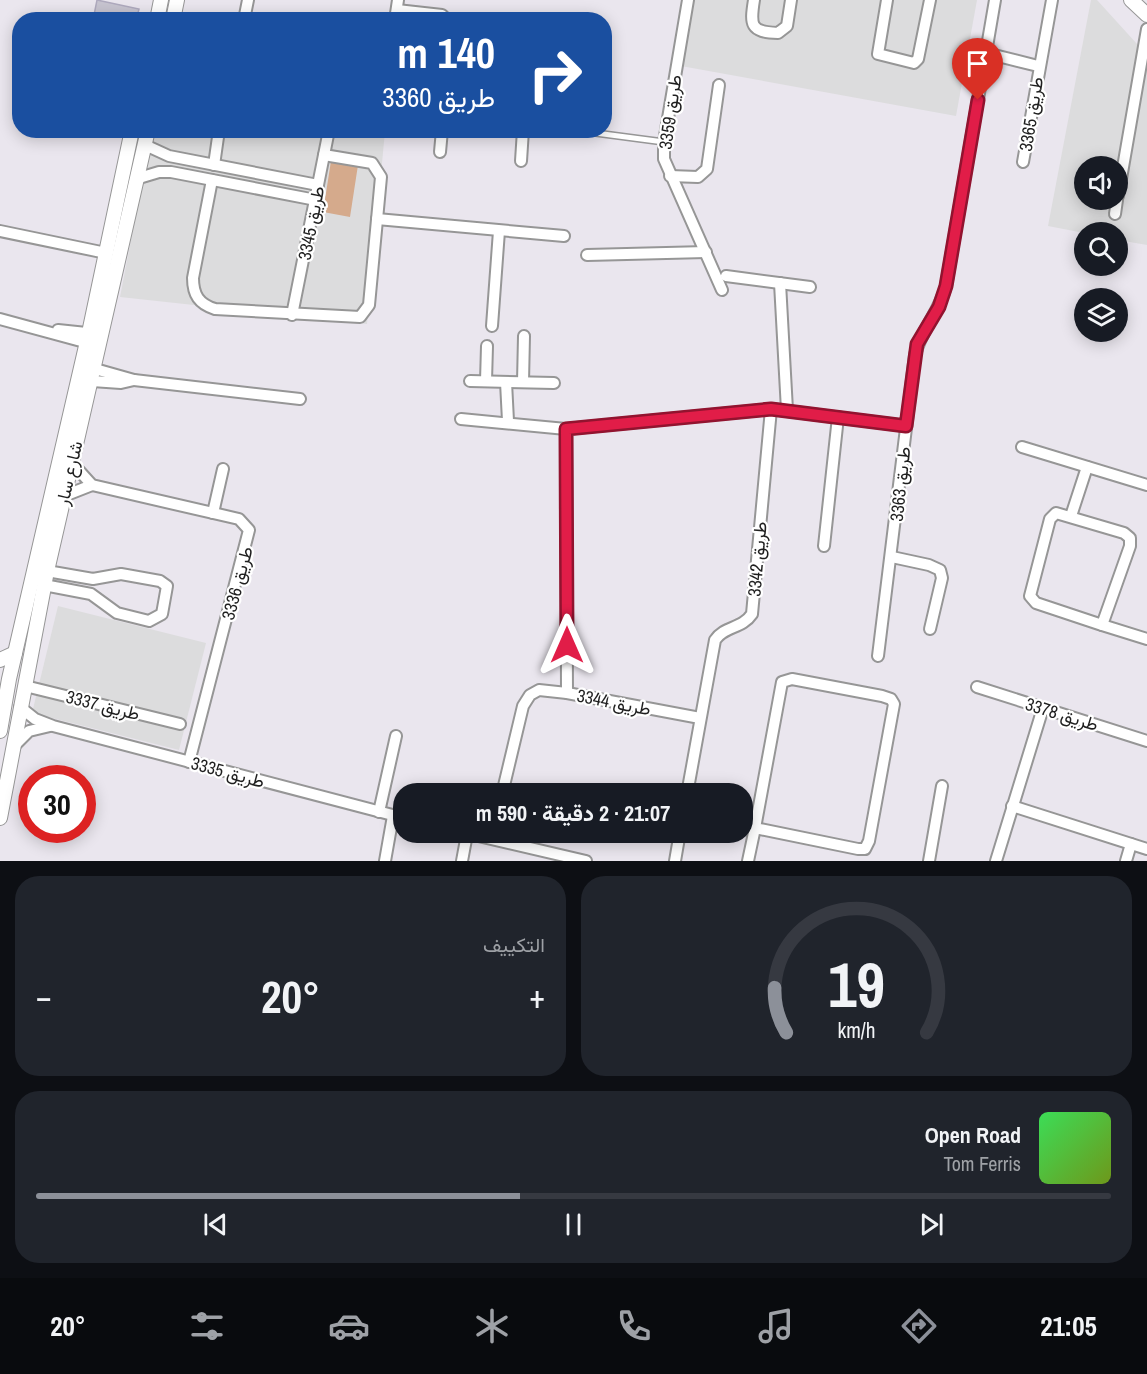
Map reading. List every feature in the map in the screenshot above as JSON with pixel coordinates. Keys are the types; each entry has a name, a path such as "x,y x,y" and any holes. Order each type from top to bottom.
{"street":[{"name":"طريق 3359","path":"688,0 664,142 664,159 722,290"},
{"path":"754,0 751,21 753,26 757,29 778,33 786,26 791,0"},
{"path":"887,0 878,54 914,63 918,59 930,0"},
{"name":"طريق 3363","path":"879,656 917,344 939,307 946,286 995,0"},
{"name":"طريق 3365","path":"1023,162 1038,66 1052,0"},
{"path":"1131,0 1147,15"},
{"path":"397,10 415,12"},
{"path":"1124,156 1147,29"},
{"name":"طريق 3365","path":"986,54 1038,66"},
{"path":"670,176 698,177 707,169 719,85"},
{"name":"شارع سار","path":"0,818 45,578 93,375 95,339 106,253 130,138"},
{"name":"شارع سار","path":"0,731 4,676 15,653 95,339 139,178 146,138"},
{"path":"218,138 193,278 193,288 197,298 205,306 215,309 353,318 366,312 381,177 377,167 366,162 324,155"},
{"name":"طريق 3345","path":"292,315 327,138"},
{"path":"440,152 441,138"},
{"path":"521,161 522,138"},
{"path":"145,145 164,155 318,185"},
{"path":"139,178 163,171 316,200"},
{"path":"1114,214 1115,210"},
{"path":"377,219 564,236"},
{"path":"0,231 106,253"},
{"path":"492,326 499,231"},
{"path":"587,255 706,252"},
{"path":"726,276 810,287"},
{"path":"780,283 787,410"},
{"path":"0,320 95,339"},
{"path":"523,382 524,336"},
{"path":"486,381 487,346"},
{"path":"93,375 121,383 134,380 300,399"},
{"path":"470,381 554,383"},
{"path":"506,382 508,422"},
{"path":"461,419 566,429 771,409 906,426"},
{"name":"طريق 3342","path":"689,783 714,640 724,630 747,621 752,614 771,409"},
{"path":"824,546 838,417"},
{"path":"566,429 567,693"},
{"path":"1022,447 1147,485"},
{"path":"64,496 92,485 72,463"},
{"path":"1071,516 1087,467"},
{"path":"213,513 223,469"},
{"name":"طريق 3336","path":"92,485 243,521 249,535 189,762"},
{"path":"1102,625 1131,540 1124,533 1056,513 1051,516 1030,596 1040,604 1102,625 1147,639"},
{"path":"892,557 929,565 940,570 942,578 930,629"},
{"path":"121,574 160,581 167,586 166,605 162,614 149,621 117,613 91,594 45,578 93,579 121,574"},
{"path":"0,660 15,653"},
{"path":"748,861 784,680 891,699 894,709 869,841 865,849 755,828"},
{"name":"طريق 3337","path":"25,686 180,724"},
{"name":"طريق 3378","path":"977,687 1147,741"},
{"name":"طريق 3344","path":"505,783 523,706 530,695 539,690 567,693 700,718"},
{"name":"طريق 3335","path":"20,706 32,717 53,726 393,816"},
{"path":"996,861 1043,708"},
{"path":"13,747 29,731 53,726"},
{"path":"379,812 396,736"},
{"path":"930,861 942,786"},
{"path":"1012,807 1147,849"},
{"path":"385,861 393,834"},
{"path":"462,861 463,843"},
{"path":"518,843 586,861"},
{"path":"675,861 678,843"},
{"path":"1126,861 1131,844"}],"lane":[{"path":"612,135 664,142"}],"shaded area":[{"path":"693,0 977,0 956,116 681,66"},
{"path":"1091,0 1097,0 1147,55 1147,245 1128,242 1128,222 1074,222 1074,231 1048,226"},
{"path":"151,138 384,138 367,324 120,297"},
{"path":"331,161 358,165 350,217 323,212"},
{"path":"58,606 206,643 179,750 32,713"}],"building":[{"path":"97,0 139,9 138,12 95,12"}],"route":[{"path":"567,645 566,429 771,409 906,426 917,344 939,307 946,286 978,100"}]}
